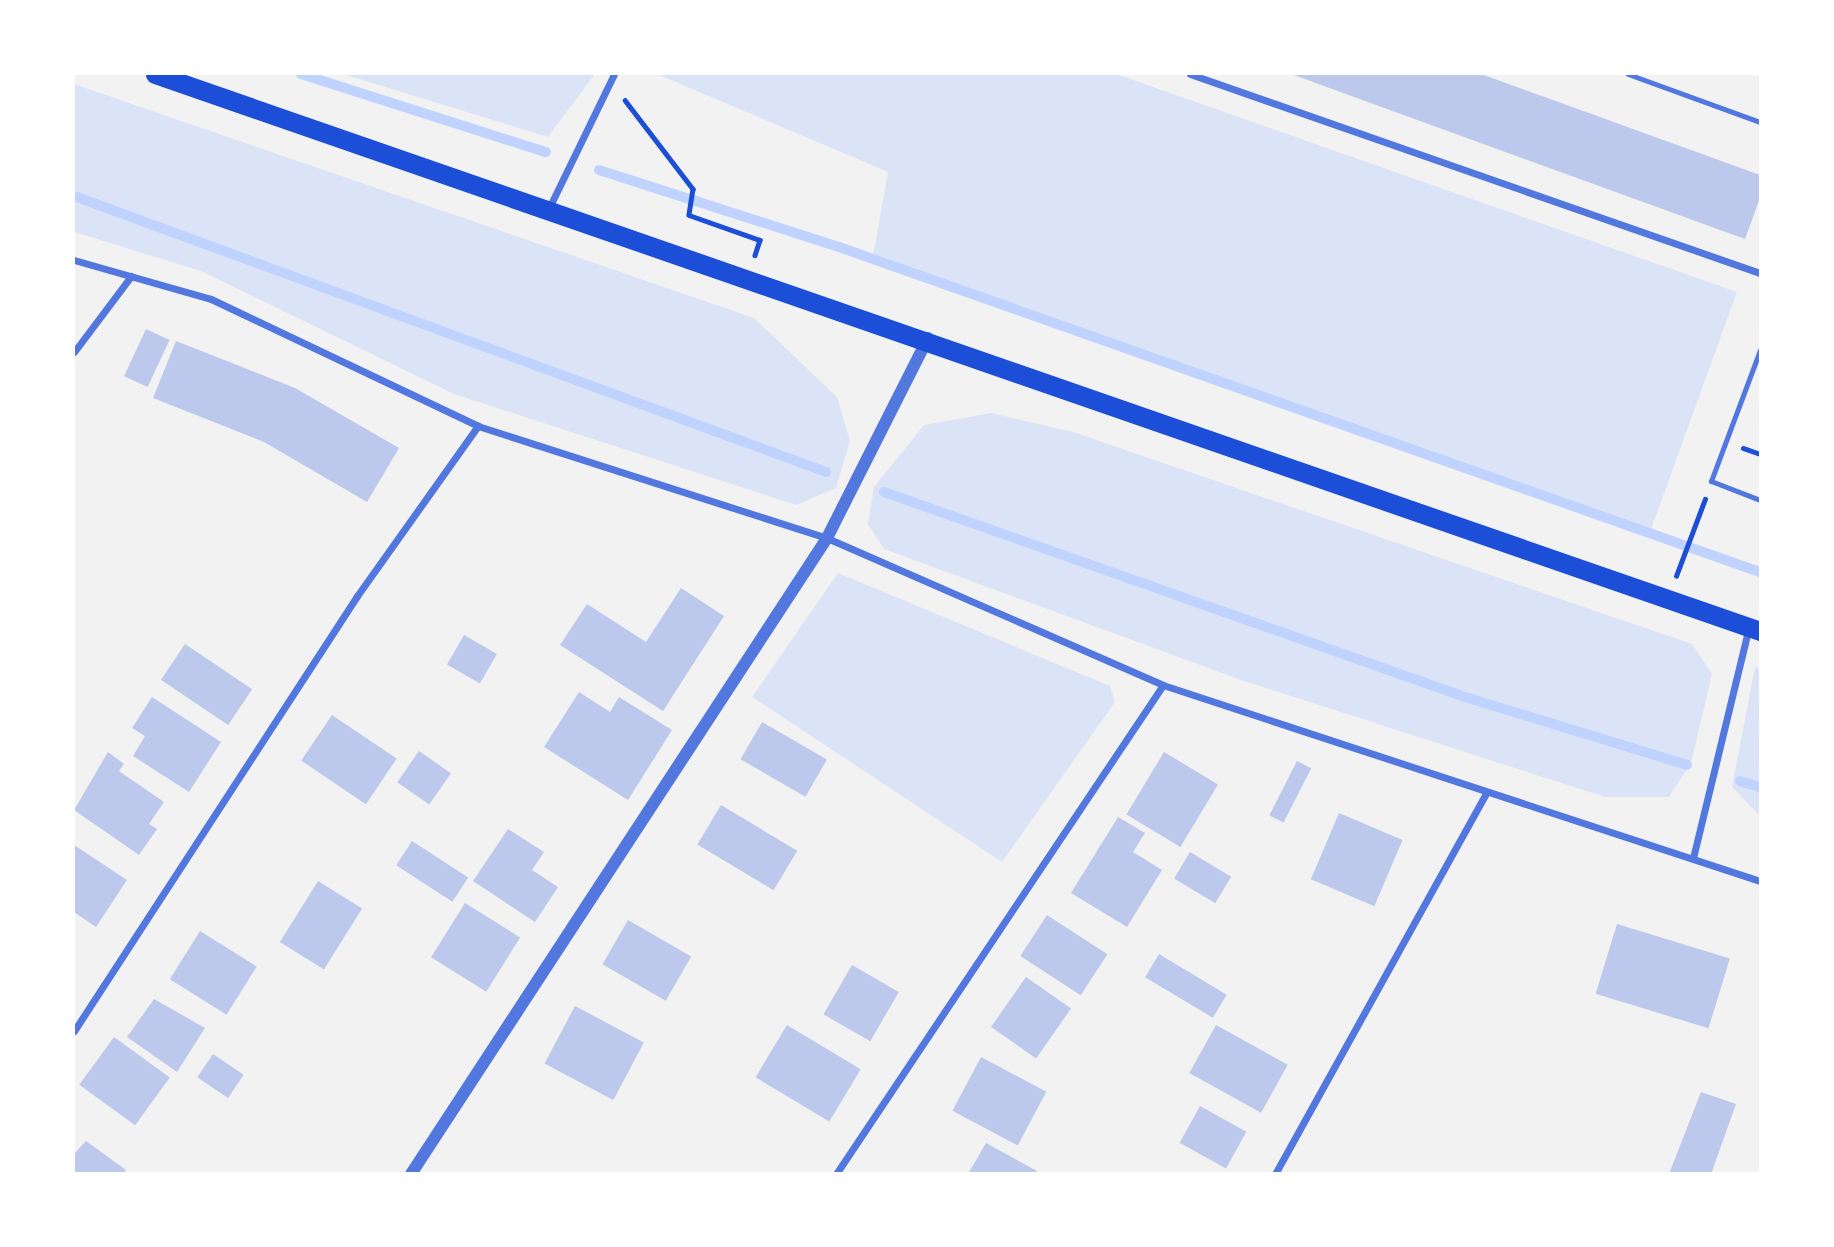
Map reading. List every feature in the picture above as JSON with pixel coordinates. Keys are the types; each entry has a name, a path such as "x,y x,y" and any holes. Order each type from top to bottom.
{"highway":[{"path":"155,74 747,280 928,338 1755,629"}],"street":[{"path":"547,211 614,74"},
{"path":"1190,74 1760,273"},
{"path":"74,260 211,299 478,426 827,538 1163,685 1760,881"},
{"path":"74,352 131,276"},
{"path":"411,1174 827,538 928,338"},
{"path":"74,1031 357,596 478,426"},
{"path":"1693,858 1755,629"},
{"path":"836,1174 1163,685"},
{"path":"1275,1174 1487,792"}],"lane":[{"path":"1628,74 1760,122"},
{"path":"1760,350 1711,481 1760,500"}],"path":[{"path":"612,82 693,189 689,215 760,240 747,280"},
{"path":"1682,559 1711,481"}],"shaded area":[{"path":"343,74 595,74 548,137"},
{"path":"657,74 1116,74 1737,292 1650,532 873,256 888,172"},
{"path":"74,84 754,318 837,397 850,441 836,488 796,505 454,394 201,271 74,232"},
{"path":"991,413 1073,432 1692,644 1712,674 1691,763 1669,797 1605,797 1244,681 884,549 868,524 874,487 924,425"},
{"path":"838,573 1110,686 1115,702 1002,862 752,697"},
{"path":"1755,667 1760,669 1760,816 1732,787"}],"building":[{"path":"1291,74 1481,74 1760,175 1760,198 1745,239"},
{"path":"146,329 170,340 148,387 124,376"},
{"path":"176,341 295,388 399,448 367,502 264,442 153,398"},
{"path":"681,588 724,616 663,711 560,645 587,604 646,642"},
{"path":"464,635 497,654 480,683 447,664"},
{"path":"185,644 252,689 228,725 161,680"},
{"path":"579,692 610,712 619,697 672,730 628,800 544,747"},
{"path":"152,697 221,742 189,792 133,756 145,736 132,728"},
{"path":"332,715 397,759 366,804 301,761"},
{"path":"762,722 827,760 805,797 740,759"},
{"path":"419,751 451,773 429,804 397,782"},
{"path":"108,752 124,764 119,771 164,802 149,824 157,829 139,855 74,810"},
{"path":"1164,752 1218,784 1180,847 1126,815"},
{"path":"1297,761 1311,768 1284,823 1269,815"},
{"path":"721,805 797,851 774,890 697,844"},
{"path":"1339,813 1403,840 1374,906 1311,879"},
{"path":"1118,817 1145,833 1133,852 1162,870 1127,927 1071,893"},
{"path":"508,829 544,852 532,870 558,887 535,922 473,881"},
{"path":"412,841 468,877 452,902 396,865"},
{"path":"74,845 127,880 96,927 74,912"},
{"path":"1190,852 1231,877 1215,903 1174,879"},
{"path":"318,881 362,909 324,970 280,942"},
{"path":"465,903 520,937 486,992 431,957"},
{"path":"1047,915 1107,954 1081,995 1020,956"},
{"path":"628,920 691,956 666,1001 602,964"},
{"path":"1617,924 1730,958 1709,1028 1596,994"},
{"path":"200,931 257,967 227,1015 170,979"},
{"path":"1159,954 1227,995 1213,1018 1145,977"},
{"path":"852,965 899,992 870,1041 824,1014"},
{"path":"1026,977 1071,1009 1036,1059 991,1027"},
{"path":"154,999 205,1028 177,1072 127,1037"},
{"path":"575,1006 644,1043 613,1100 544,1063"},
{"path":"787,1025 861,1069 829,1122 756,1077"},
{"path":"1216,1025 1288,1065 1261,1113 1189,1073"},
{"path":"114,1037 170,1078 135,1125 79,1085"},
{"path":"213,1054 244,1075 228,1098 197,1077"},
{"path":"981,1057 1046,1092 1018,1146 952,1111"},
{"path":"1701,1092 1736,1104 1711,1174 1669,1174"},
{"path":"1200,1106 1246,1132 1226,1168 1180,1143"},
{"path":"86,1141 126,1170 123,1174 74,1174 74,1154"},
{"path":"986,1143 1037,1171 1035,1174 968,1174"}],"waterway":[{"path":"301,74 546,152"},
{"path":"599,170 839,247 1760,572"},
{"path":"74,196 826,472"},
{"path":"884,492 1465,697 1687,765"},
{"path":"1740,781 1760,787"}]}
